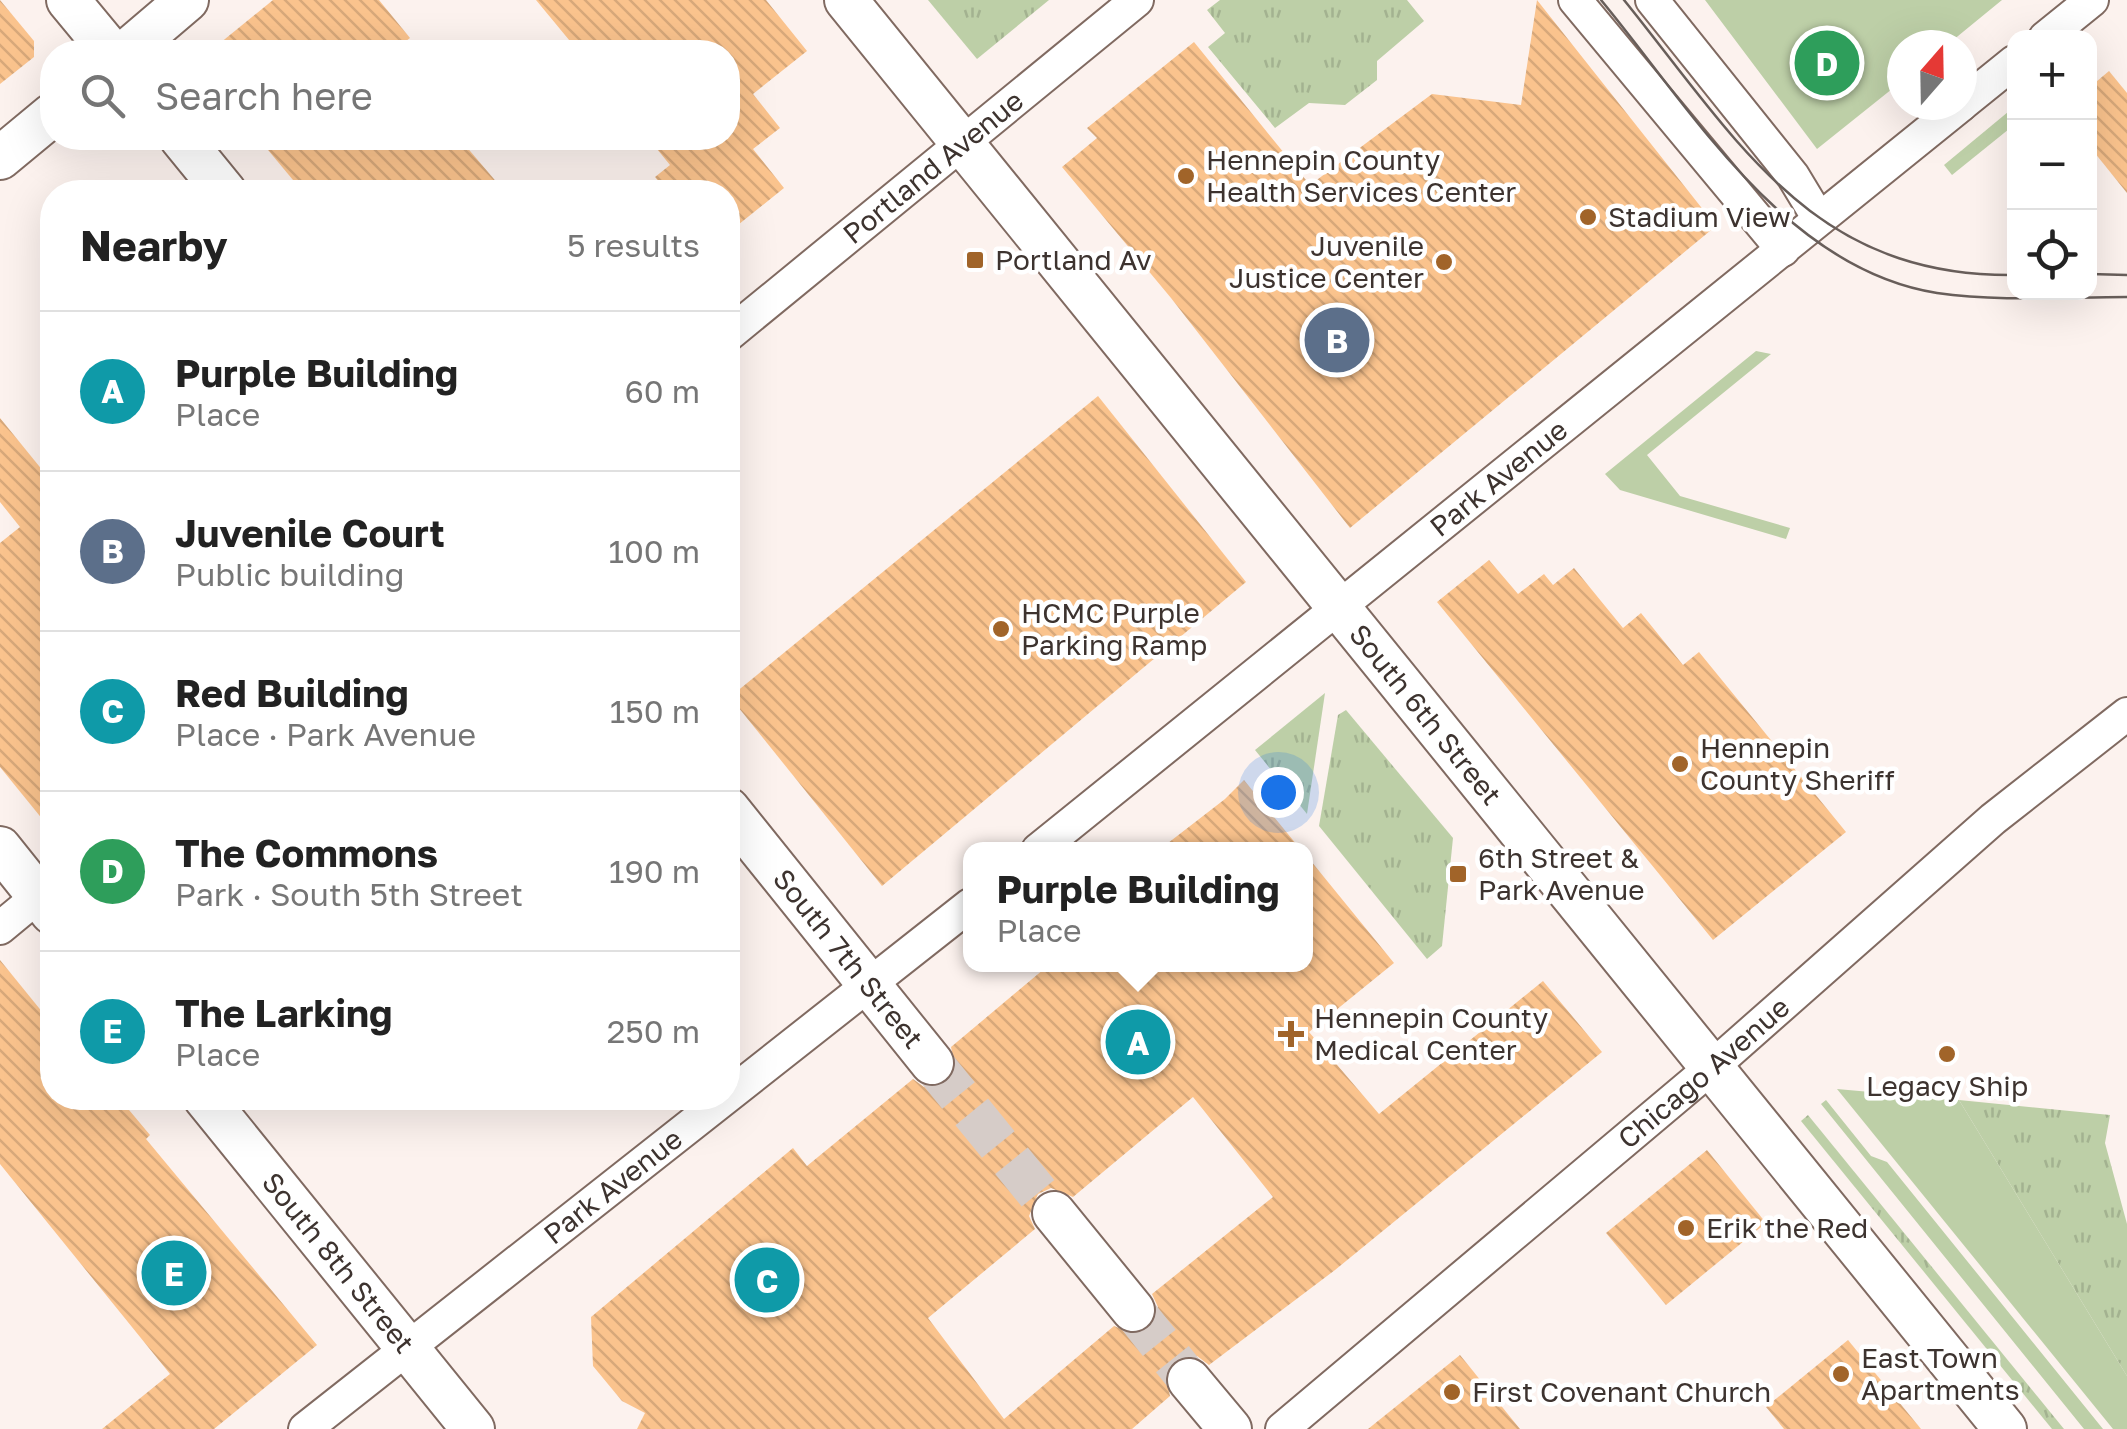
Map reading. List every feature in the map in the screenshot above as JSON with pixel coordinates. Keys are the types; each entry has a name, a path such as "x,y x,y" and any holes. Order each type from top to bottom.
{"main road":[{"path":"68,0 102,40"},
{"path":"140,40 187,0"},
{"name":"South 6th Street","path":"846,0 2004,1429"},
{"path":"0,158 40,125"},
{"path":"191,150 216,180"},
{"name":"South 7th Street","path":"740,825 932,1063"},
{"path":"0,848 40,890"},
{"name":"South 8th Street","path":"215,1110 409,1346 472,1429"},
{"path":"1054,1213 1133,1310"},
{"path":"1189,1380 1230,1429"}],"street":[{"name":"Portland Avenue","path":"740,325 1137,0"},
{"path":"1575,0 1783,250"},
{"path":"1652,0 1793,176 1819,219"},
{"path":"2055,30 2092,0"},
{"name":"Park Avenue","path":"1977,93 2007,68"},
{"name":"Park Avenue","path":"1048,842 1943,120"},
{"name":"Chicago Avenue","path":"1282,1429 1712,1067 1993,819 2127,714"},
{"path":"0,928 40,903"},
{"name":"Park Avenue","path":"740,1089 963,911"},
{"name":"Park Avenue","path":"305,1429 713,1110"}],"green space":[{"path":"928,0 1049,0 977,59"},
{"path":"1220,0 1407,0 1424,21 1377,61 1377,80 1345,105 1309,103 1275,128 1208,47 1225,33 1207,10"},
{"path":"1705,0 2002,0 1965,30 1887,30 1887,93 1817,149"},
{"path":"2007,113 2007,131 1952,175 1944,165"},
{"path":"1756,351 1771,354 1647,455 1680,496 1790,528 1786,539 1620,490 1605,474"},
{"path":"1325,693 1307,814 1255,750"},
{"path":"1346,710 1453,838 1442,946 1427,959 1319,826 1338,715"},
{"path":"1837,1089 1959,1100 2127,1376 2127,1429 2113,1429"},
{"path":"1826,1100 1871,1156 1887,1162 2103,1429 2084,1429 1821,1104"},
{"path":"1959,1100 2110,1115 2105,1143 2127,1224 2127,1376"},
{"path":"1808,1115 2064,1429 2052,1429 1801,1121"}],"building":[{"path":"0,0 34,41 34,57 0,84"},
{"path":"273,0 379,0 410,38 407,40 224,40"},
{"path":"536,0 766,0 807,51 753,94 780,128 753,149 784,188 740,223 740,180 655,177 670,165 658,150 740,150 740,40 569,40"},
{"name":"Juvenile Justice Center","path":"1537,0 1716,226 1350,528 1171,298 1062,167 1097,138 1087,128 1194,42 1310,185 1432,94 1521,105"},
{"path":"2109,71 2127,93 2127,193 2097,156 2097,81"},
{"path":"268,150 469,150 495,180 293,180"},
{"name":"HCMC Purple Parking Ramp","path":"1098,396 1246,582 882,886 740,709 740,689"},
{"path":"0,418 40,467 40,816 0,767 0,543 20,527 0,502"},
{"name":"Hennepin County Sheriff","path":"1489,560 1518,594 1544,574 1553,585 1574,568 1623,628 1641,613 1683,665 1699,652 1846,832 1713,940 1437,602"},
{"path":"1244,780 1294,842 1169,842"},
{"path":"1313,864 1394,963 1309,1032 1379,1114 1543,981 1602,1052 1335,1270 1209,1365 1197,1356 1174,1360 1165,1372 1170,1396 1132,1429 637,1429 645,1413 622,1401 593,1366 591,1317 793,1148 807,1166 913,1079 924,1087 947,1083 956,1071 951,1047 1040,972 1313,972","holes":["1193,1097 1273,1197 1152,1294 1158,1307 1149,1329 1136,1335 1114,1326 1004,1419 928,1318 1035,1229 1029,1216 1038,1194 1051,1188 1073,1197"]},
{"path":"0,960 40,1009 40,1110 129,1110 150,1135 146,1139 317,1345 214,1429 102,1429 170,1374 0,1164"},
{"name":"Erik the Red","path":"1707,1150 1766,1223 1666,1305 1606,1233"},
{"name":"East Town Apartments","path":"1848,1340 1921,1429 1784,1429 1766,1407"},
{"name":"First Covenant Church","path":"1460,1355 1520,1429 1368,1429"}],"tunnel":[{"path":"932,1063 1054,1213"},
{"path":"1133,1310 1189,1380"}],"tram line":[{"path":"1601,0 1746,179 1788,219 1833,253 1883,278 1937,293 2008,298 2127,297"},
{"path":"1624,0 1744,150 1786,191 1832,226 1884,253 1944,270 2007,274"},
{"path":"2097,274 2127,275"}],"place":[{"name":"The Commons","path":"1827,63"},
{"name":"Hennepin County Health Services Center","path":"1186,176"},
{"name":"Stadium View","path":"1588,217"},
{"name":"Portland Av","path":"975,260"},
{"name":"Juvenile Justice Center","path":"1444,262"},
{"name":"Juvenile Court","path":"1337,340"},
{"name":"HCMC Purple Parking Ramp","path":"1001,629"},
{"name":"Hennepin County Sheriff","path":"1680,764"},
{"name":"6th Street & Park Avenue","path":"1458,874"},
{"name":"Hennepin County Medical Center","path":"1291,1034"},
{"name":"Purple Building","path":"1138,1042"},
{"name":"Legacy Ship","path":"1947,1054"},
{"name":"Erik the Red","path":"1686,1228"},
{"name":"The Larking","path":"174,1273"},
{"name":"Red Building","path":"767,1280"},
{"name":"East Town Apartments","path":"1841,1374"},
{"name":"First Covenant Church","path":"1452,1392"}]}
